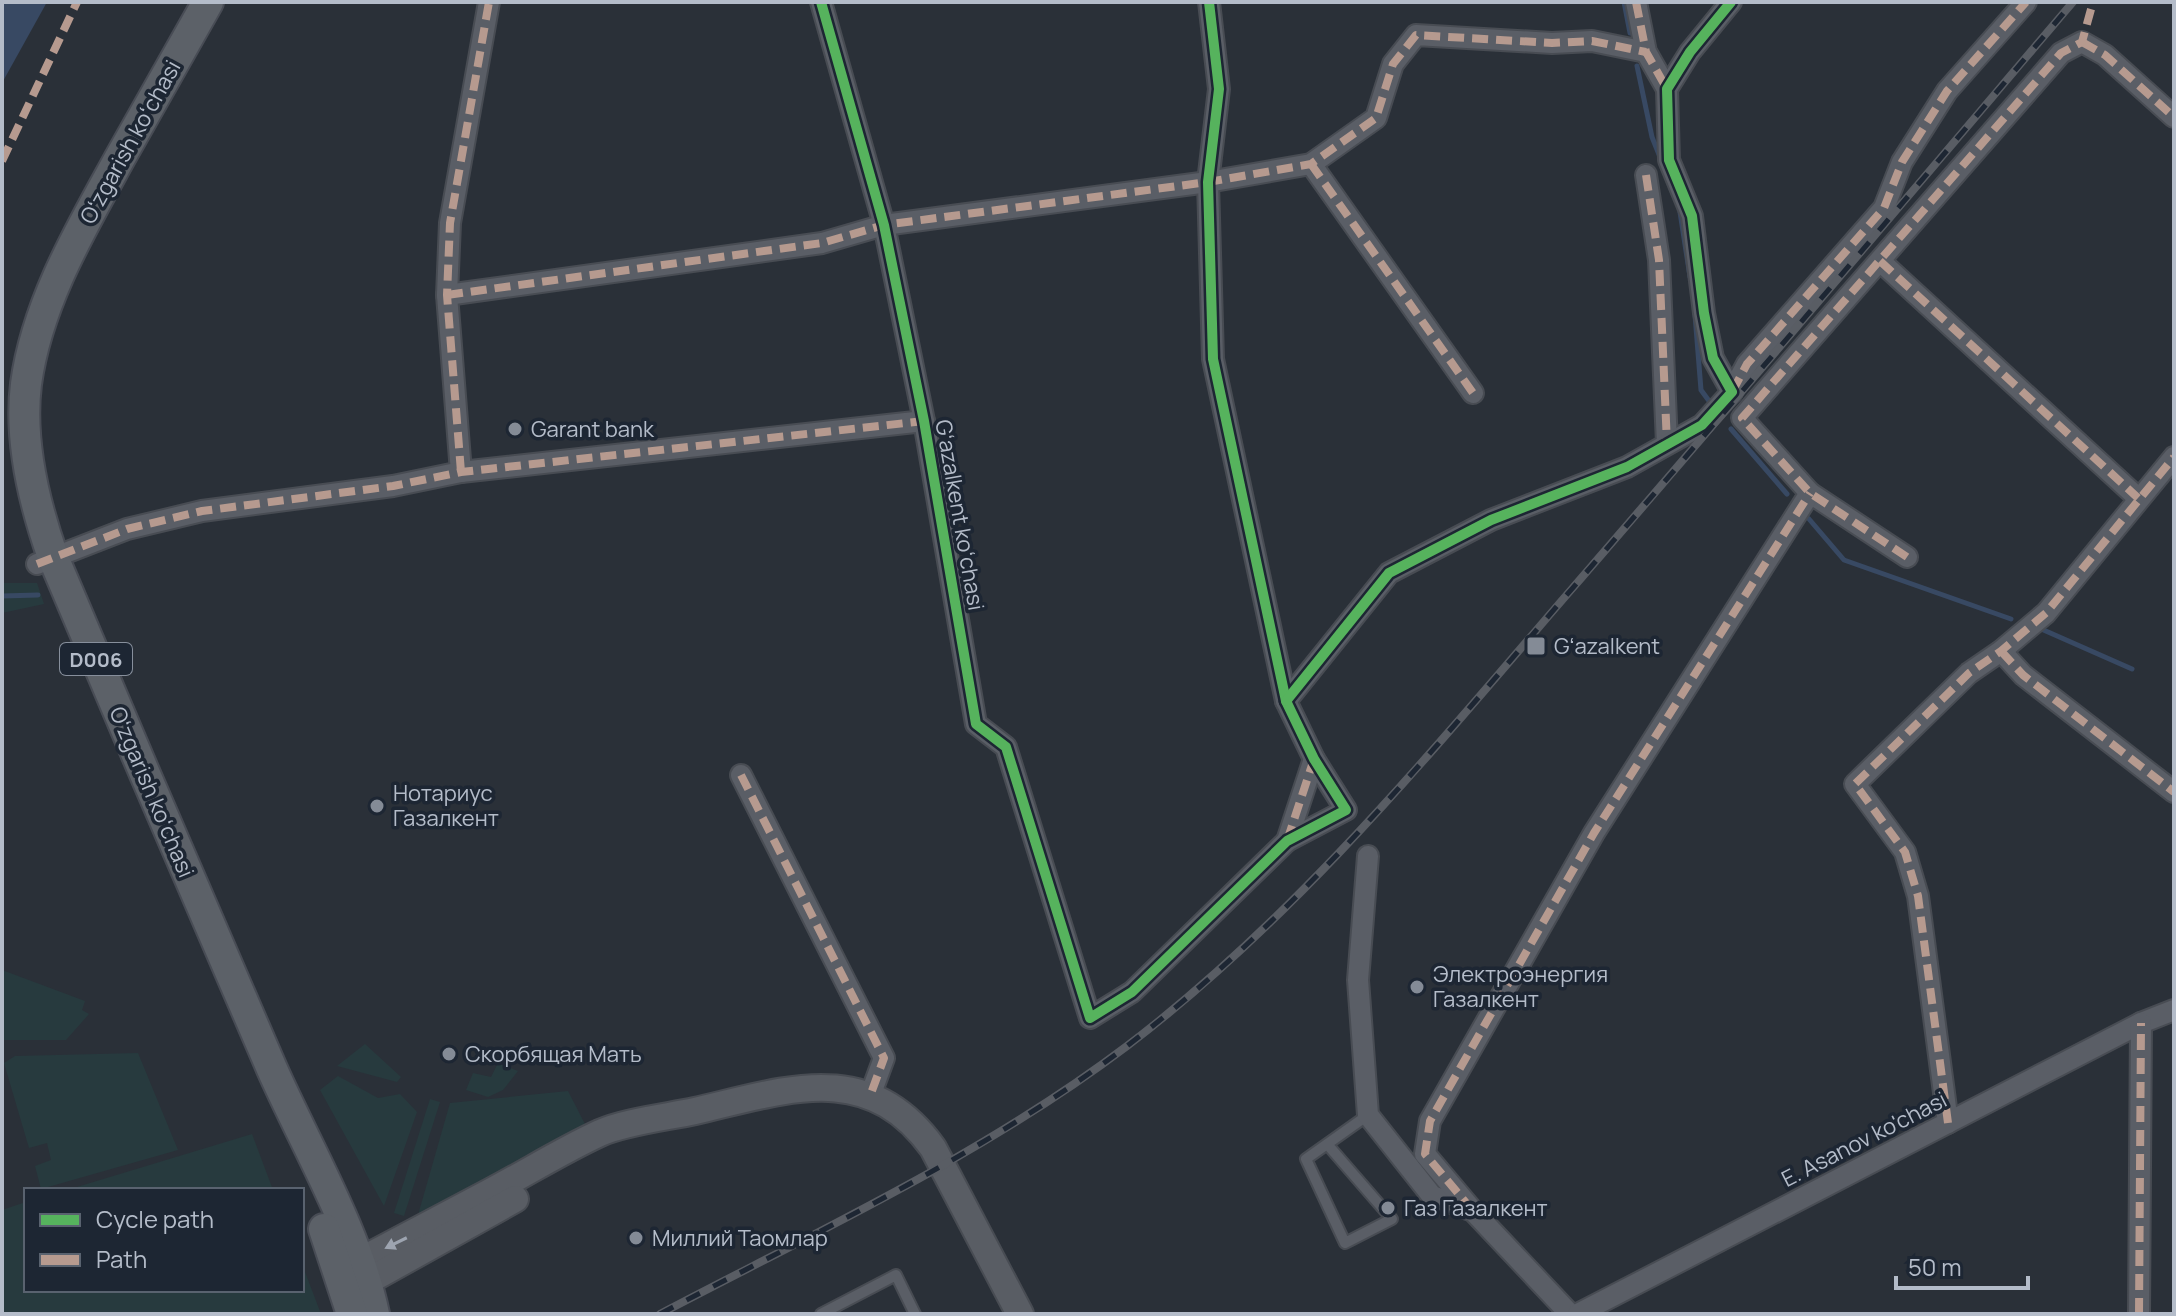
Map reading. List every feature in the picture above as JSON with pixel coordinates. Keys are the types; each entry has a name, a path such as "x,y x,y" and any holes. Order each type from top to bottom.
{"main road":[{"name":"Oʻzgarish koʻchasi","path":"194,2 73,218 34,302 10,387 10,456 20,512 45,561 320,1216 352,1284 374,1314"},
{"name":"Oʻzgarish koʻchasi","path":"45,561 25,428 26,384 35,341 57,280 85,220 208,2"},
{"path":"352,1284 610,1146 641,1123 806,1087 839,1088 870,1096 907,1117 933,1148 1020,1314"}],"street":[{"path":"461,472 447,295 450,223 489,2"},
{"name":"Gʻazalkent koʻchasi","path":"821,2 884,225 924,421 976,724 1006,747 1090,1018 1132,992 1287,841"},
{"path":"1209,2 1219,89 1208,182 1213,359 1286,701 1314,759 1346,810 1287,841"},
{"path":"1636,2 1646,52 1667,89 1669,160 1692,216 1713,358 1732,392"},
{"path":"1667,89 1690,52 1731,2"},
{"path":"1286,701 1389,573 1491,520 1627,467 1702,425 1732,392 1747,364 1884,208 1902,162 1947,91 2026,2"},
{"path":"447,295 822,243 884,225 1208,182 1311,164 1376,118 1393,64 1416,35 1552,43 1592,41 1646,52"},
{"path":"1907,557 1810,493 1742,418 2061,53 2082,42 2105,55 2174,117"},
{"path":"1311,164 1473,393"},
{"path":"1646,175 1659,260 1667,444"},
{"path":"1880,261 2138,498"},
{"path":"45,561 127,529 202,511 393,486 461,472 924,421"},
{"path":"1948,1123 1918,896 1905,852 1855,784 1969,673 2046,613 2174,457"},
{"path":"1570,1314 1473,1211 1425,1154 1430,1121 1594,833 1810,493"},
{"path":"2001,651 2023,675 2173,790"},
{"path":"1287,841 1314,759"},
{"path":"741,775 884,1058 870,1096"},
{"path":"1368,856 1358,980 1368,1115 1432,1196 1473,1211"},
{"name":"E. Asanov ko'chasi","path":"1578,1314 2141,1023 2174,1010"},
{"path":"2139,1314 2141,1023"}],"lane":[{"path":"1327,1144 1392,1219 1345,1243 1306,1159 1327,1144 1368,1115"},
{"path":"821,1314 896,1275 915,1314"}],"green space":[{"path":"2,583 37,583 44,604 2,613"},
{"path":"2,970 85,1001 82,1010 89,1014 66,1040 2,1040"},
{"path":"365,1044 401,1077 397,1082 337,1066"},
{"path":"138,1053 178,1150 41,1188 35,1166 51,1160 47,1143 29,1148 4,1063 15,1056"},
{"path":"498,1063 518,1071 503,1090 488,1097 466,1090 473,1073 491,1077"},
{"path":"338,1076 378,1098 400,1094 417,1112 384,1206 320,1090"},
{"path":"568,1091 586,1126 418,1215 450,1103"},
{"path":"430,1099 440,1102 404,1216 394,1213"},
{"path":"252,1134 272,1188 74,1188"},
{"path":"24,1203 24,1292 304,1292 304,1269 321,1314 2,1314 2,1210"}],"water":[{"path":"2,2 47,2 2,83"}],"waterway":[{"path":"1624,2 1630,33"},
{"path":"1637,66 1652,137 1660,157"},
{"path":"1680,212 1690,277"},
{"path":"1695,315 1701,390 1712,405"},
{"path":"1731,429 1787,494"},
{"path":"1809,519 1844,560 2011,619"},
{"path":"2,596 38,595"},
{"path":"2039,628 2132,669"}],"railway":[{"path":"660,1314 899,1190 1016,1122 1127,1046 1246,945 1357,834 1462,717 2073,2"}],"marked path":[{"path":"2,161 77,2"},
{"path":"461,472 447,295 450,223 489,2"},
{"path":"1636,2 1646,52 1667,89"},
{"path":"1732,392 1747,364 1884,208 1902,162 1947,91 2026,2"},
{"path":"1907,557 1810,493 1742,418 2061,53 2082,42 2093,2"},
{"path":"447,295 822,243 884,225 1208,182 1311,164 1376,118 1393,64 1416,35 1552,43 1592,41 1646,52"},
{"path":"2082,42 2105,55 2174,117"},
{"path":"1311,164 1473,393"},
{"path":"1646,175 1659,260 1667,444"},
{"path":"1880,261 2138,498"},
{"path":"37,564 127,529 202,511 393,486 461,472 924,421"},
{"path":"1948,1123 1918,896 1905,852 1855,784 1969,673 2046,613 2174,457"},
{"path":"1473,1211 1425,1154 1430,1121 1594,833 1810,493"},
{"path":"2001,651 2023,675 2174,792"},
{"path":"1287,841 1314,759"},
{"path":"741,775 884,1058 870,1096"},
{"path":"2139,1314 2141,1023"}],"cycle path":[{"path":"821,2 884,225 924,421 976,724 1006,747 1090,1018 1132,992 1287,841 1346,810 1314,759 1286,701 1213,359 1208,182 1219,89 1209,2"},
{"path":"1286,701 1389,573 1491,520 1627,467 1702,425 1732,392 1713,358 1692,216 1669,160 1667,89 1690,52 1731,2"}],"place":[{"name":"Garant bank","path":"515,429"},
{"name":"Gʻazalkent","path":"1536,646"},
{"name":"Нотариус Газалкент","path":"377,806"},
{"name":"Электроэнергия Газалкент","path":"1417,987"},
{"name":"Скорбящая Мать","path":"449,1054"},
{"name":"Газ Газалкент","path":"1388,1208"},
{"name":"Миллий Таомлар","path":"636,1238"}]}
